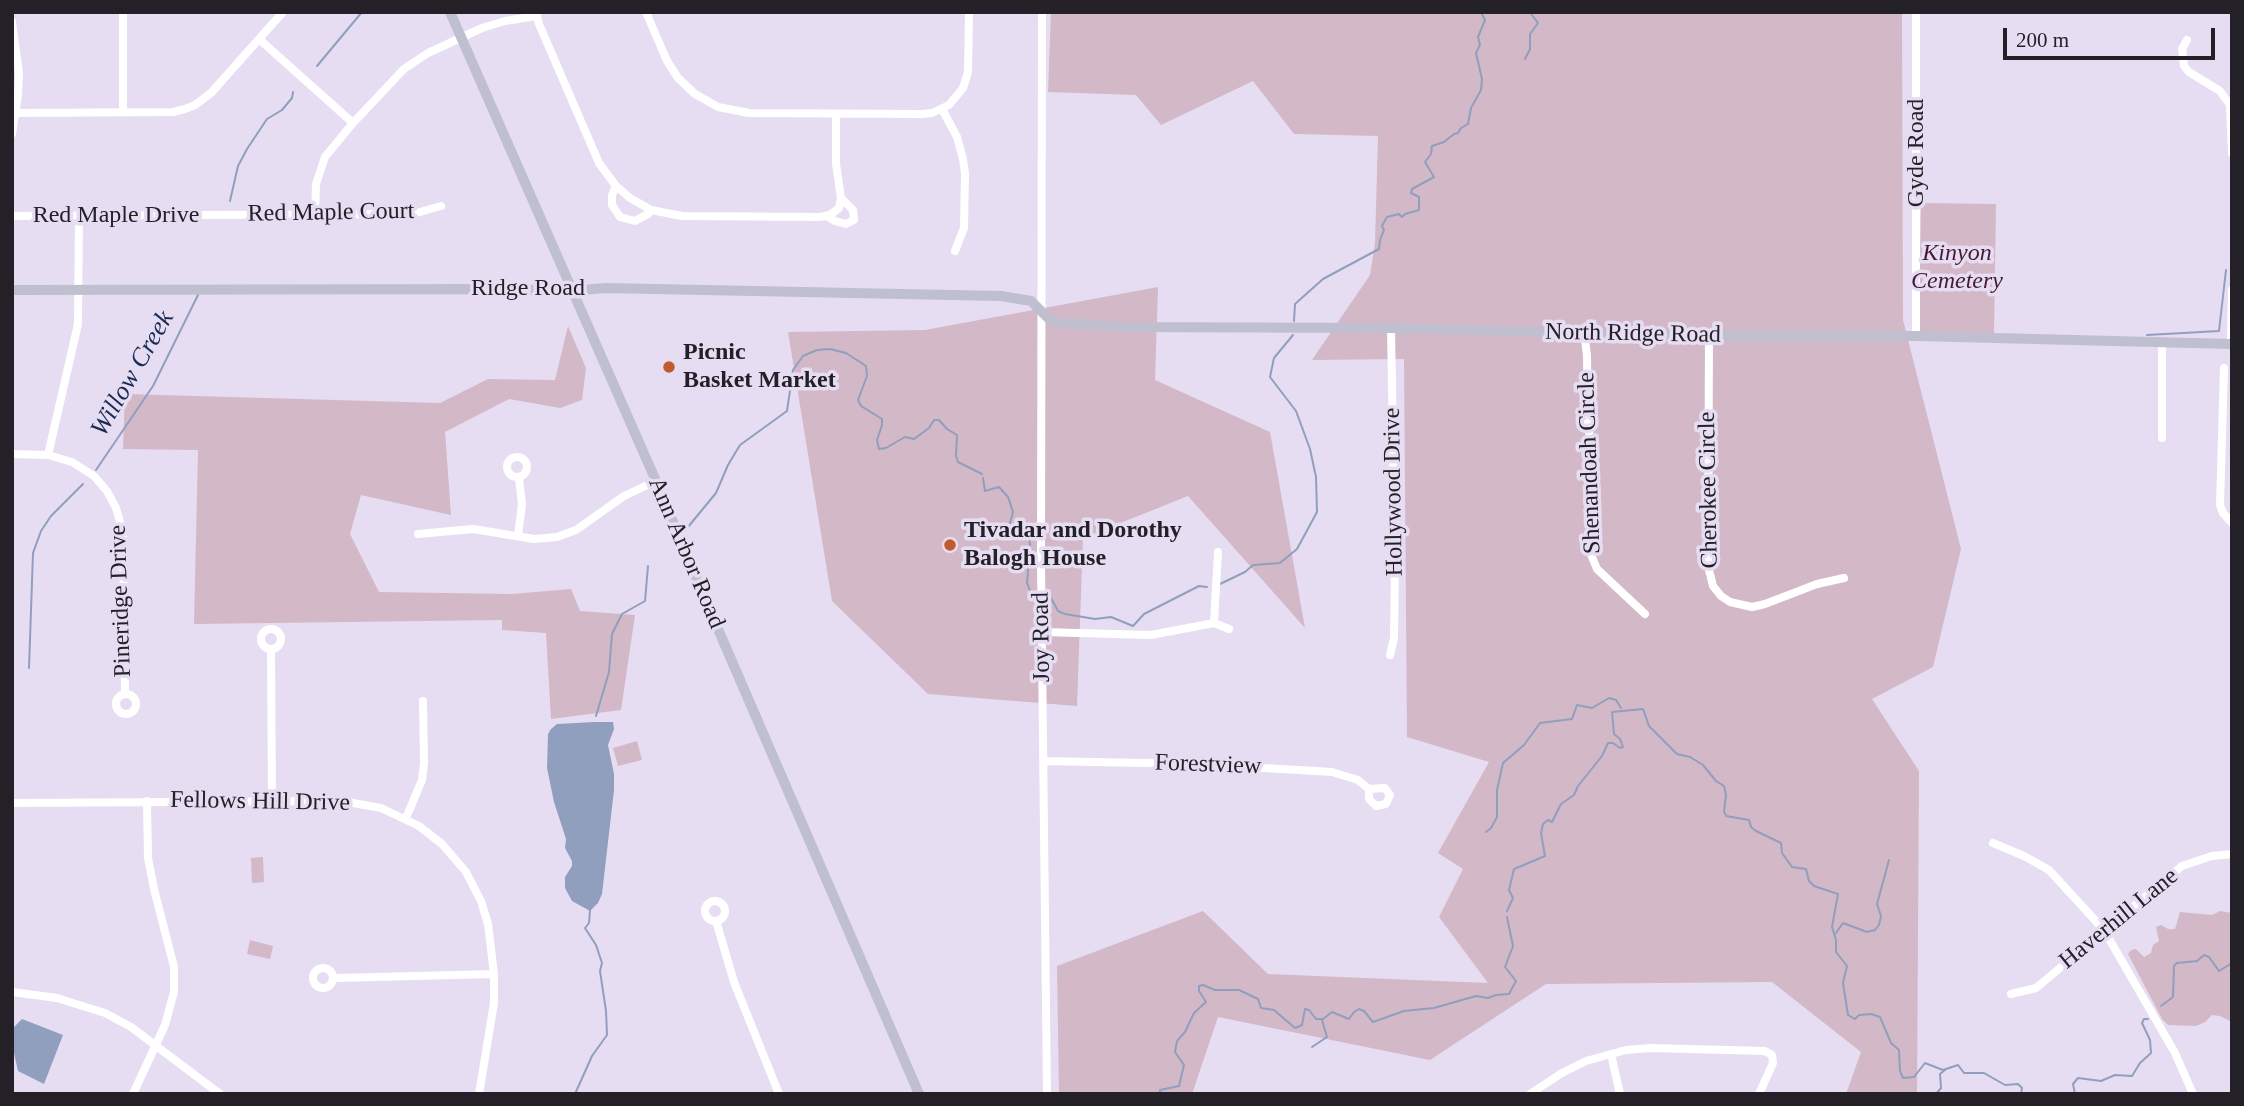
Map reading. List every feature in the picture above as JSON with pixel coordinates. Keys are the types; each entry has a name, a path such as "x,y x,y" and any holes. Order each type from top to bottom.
{"street":[{"path":"122,12 123,112"},
{"path":"16,113 173,112 195,105 211,93 283,12"},
{"name":"Ann Arbor Road","path":"450,12 656,481 919,1094"},
{"path":"646,12 673,71 686,86 707,102 741,113 836,114 922,114 942,109 958,96 966,79 969,12"},
{"name":"Joy Road","path":"1042,12 1040,309 1047,1094"},
{"name":"Gyde Road","path":"1916,12 1916,337"},
{"path":"316,214 316,184 320,165 353,123 404,69 428,53 494,24 537,14 599,163 616,186 630,198 651,209 682,216 827,216 846,224 853,220 853,210 841,198"},
{"path":"12,22 19,74 12,134"},
{"path":"259,39 353,123"},
{"path":"2187,40 2182,49 2184,66 2220,91 2230,105 2232,153"},
{"path":"942,109 957,137 963,159 964,228 955,251"},
{"path":"827,216 839,208 841,198 836,164 836,114"},
{"path":"616,186 612,205 620,218 635,221 648,214 651,209"},
{"name":"Red Maple Court","path":"219,215 413,214 441,206"},
{"name":"Red Maple Drive","path":"12,216 219,215"},
{"path":"48,455 78,324 79,216"},
{"name":"Ridge Road","path":"12,290 571,291 605,288 1001,296 1031,301 1040,309"},
{"path":"2231,344 2232,290"},
{"name":"North Ridge Road","path":"1040,309 1052,322 1121,327 1391,328 2231,344"},
{"name":"Hollywood Drive","path":"1390,655 1394,638 1395,562 1391,328"},
{"name":"Shenandoah Circle","path":"1584,332 1588,425 1595,468 1590,552 1597,569 1644,614"},
{"name":"Cherokee Circle","path":"1709,336 1708,566 1713,586 1730,602 1752,607 1817,584 1844,578"},
{"path":"2162,342 2162,438"},
{"path":"2224,368 2220,505 2232,523"},
{"name":"Pineridge Drive","path":"12,454 48,455 72,461 94,476 107,491 116,508 123,532 125,694"},
{"path":"518,536 522,504 519,479"},
{"path":"418,534 473,529 547,539 567,535 624,496 656,481"},
{"path":"1214,623 1218,552"},
{"path":"1042,632 1151,635 1214,623 1229,629"},
{"path":"271,649 272,800"},
{"path":"406,818 422,780 423,701"},
{"name":"Forestview","path":"1043,761 1296,768 1332,772 1358,780 1369,789"},
{"path":"133,1094 164,1025 174,992 174,967 148,858 147,801"},
{"name":"Fellows Hill Drive","path":"12,803 350,801 381,808 419,826 442,844 459,863 481,901 488,923 494,974 491,1029 479,1094"},
{"path":"1993,844 2024,856 2049,870 2104,930 2175,1054 2193,1094"},
{"name":"Haverhill Lane","path":"2011,994 2035,988 2182,866 2213,856 2232,854"},
{"path":"716,921 734,982 779,1094"},
{"path":"335,978 494,974"},
{"path":"12,992 57,998 105,1013 131,1027 220,1094"},
{"path":"1530,1094 1586,1061 1626,1050 1651,1048 1765,1051 1772,1055 1773,1063 1759,1094"},
{"path":"1611,1054 1620,1094"}],"green space":[{"path":"1051,12 1902,12 1903,320 1961,549 1933,667 1872,699 1919,771 1917,1094 1846,1094 1861,1052 1772,982 1546,984 1430,1060 1218,1017 1192,1094 1059,1094 1057,966 1203,911 1268,974 1488,983 1439,917 1463,869 1438,853 1489,762 1407,737 1404,359 1312,360 1370,275 1375,243 1378,136 1294,134 1253,81 1161,125 1136,95 1048,92"},
{"name":"Kinyon Cemetery","path":"1921,203 1996,204 1994,334 1919,333"},
{"path":"1158,287 1155,380 1270,432 1305,628 1188,496 1083,538 1077,706 928,694 832,601 788,332 925,330"},
{"path":"568,326 586,368 582,400 560,408 509,399 445,432 451,515 361,495 350,534 379,592 512,594 571,589 580,611 635,615 621,710 551,719 546,633 502,630 502,620 194,624 198,450 123,449 125,394 440,403 488,379 555,380"},
{"path":"637,741 642,760 618,766 613,748"},
{"path":"263,857 264,882 252,883 251,858"},
{"path":"2220,911 2232,913 2232,1022 2212,1015 2196,1026 2168,1025 2162,1019 2128,954 2136,949 2144,957 2151,953 2153,945 2159,941 2156,927 2161,925 2175,929 2180,912 2212,915"},
{"path":"250,940 273,946 270,959 247,954"}],"water":[{"path":"613,722 614,729 608,745 614,774 614,790 602,894 590,911 572,901 565,888 565,877 572,861 565,848 566,839 547,768 548,734 551,729 557,724"},
{"path":"22,1019 63,1035 44,1084 18,1071 12,1044 12,1029"}],"waterway":[{"name":"Willow Creek","path":"317,66 362,12"},
{"path":"1294,321 1295,304 1323,279 1379,249 1384,230 1382,226 1387,217 1399,214 1402,217 1419,210 1419,197 1411,193 1412,189 1434,177 1425,162 1431,154 1432,146 1444,142 1468,124 1471,108 1481,90 1482,79 1476,53 1480,45 1478,37 1485,20 1481,12"},
{"path":"1525,59 1530,49 1530,34 1538,23 1530,12"},
{"name":"Willow Creek","path":"230,201 238,166 247,149 267,119 282,110 292,98 293,92"},
{"path":"2147,335 2219,331 2226,270"},
{"name":"Willow Creek","path":"96,470 153,386 198,295"},
{"path":"1220,584 1253,565 1280,563 1297,549 1317,512 1316,477 1310,449 1296,411 1270,377 1274,358 1293,335"},
{"path":"688,527 716,493 740,445 787,411 793,370 803,356 817,350 830,349 846,353 866,366 867,376 858,400 861,406 882,419 877,440 879,449 905,437 914,439 929,428 934,420 939,420 957,435 958,462 982,474"},
{"path":"983,478 985,491 999,487 1008,497 1013,512 1009,527 1029,534 1027,583 1031,593 1037,597"},
{"name":"Willow Creek","path":"29,668 33,553 41,531 51,516 83,484"},
{"path":"596,716 609,672 612,634 622,614 645,601 648,566"},
{"path":"1043,597 1051,598 1058,611 1065,614 1095,619 1111,617 1133,626 1144,614 1199,586 1207,587"},
{"path":"1486,832 1497,817 1497,790 1503,763 1524,745 1540,723 1572,719 1577,705 1592,708 1609,698 1616,700 1621,708"},
{"path":"1507,911 1513,898 1509,890 1514,869 1545,856 1541,833 1543,824 1548,820 1552,822 1561,804 1574,795 1608,743 1623,747 1614,734 1612,712 1643,709 1649,726 1677,754 1690,757 1703,765 1716,781 1724,786 1726,816 1749,820 1756,831 1781,843 1782,853 1792,867 1806,869 1809,881 1814,886 1838,894 1832,927 1836,952 1847,966 1843,983 1848,1015 1855,1019 1859,1015 1871,1014 1880,1017 1891,1043 1899,1050 1903,1078 1914,1077 1925,1063 1943,1070 1958,1065 1964,1073 1984,1073 2005,1085 2018,1084 2022,1088 2021,1094"},
{"path":"1836,933 1843,923 1867,932 1875,930 1879,925 1881,916 1877,904 1889,860"},
{"path":"575,1094 592,1056 607,1035 600,971 602,963 596,945 585,928 589,923 590,910"},
{"path":"1323,1019 1332,1012 1349,1019 1359,1009 1373,1022 1404,1011 1434,1008 1476,996 1488,998 1509,994 1516,981 1505,967 1513,946 1507,917"},
{"path":"2161,1006 2173,997 2174,966 2177,963 2197,961 2204,955 2209,957 2219,971 2232,963"},
{"path":"1160,1094 1160,1090 1179,1086 1184,1065 1175,1052 1177,1041 1185,1032 1194,1013 1206,1002 1199,986 1215,990 1239,990 1258,999 1261,1008 1274,1010 1295,1028 1302,1025 1305,1009 1316,1019 1322,1019"},
{"path":"2075,1094 2073,1084 2078,1078 2101,1081 2115,1075 2132,1076 2140,1063 2151,1053 2150,1040 2142,1023 2144,1019 2148,1019"},
{"path":"1312,1047 1327,1037 1322,1020"},
{"path":"1936,1094 1941,1088 1940,1074 1945,1070"}],"place":[{"name":"Picnic Basket Market","path":"669,367"},
{"name":"Tivadar and Dorothy Balogh House","path":"950,545"}]}
